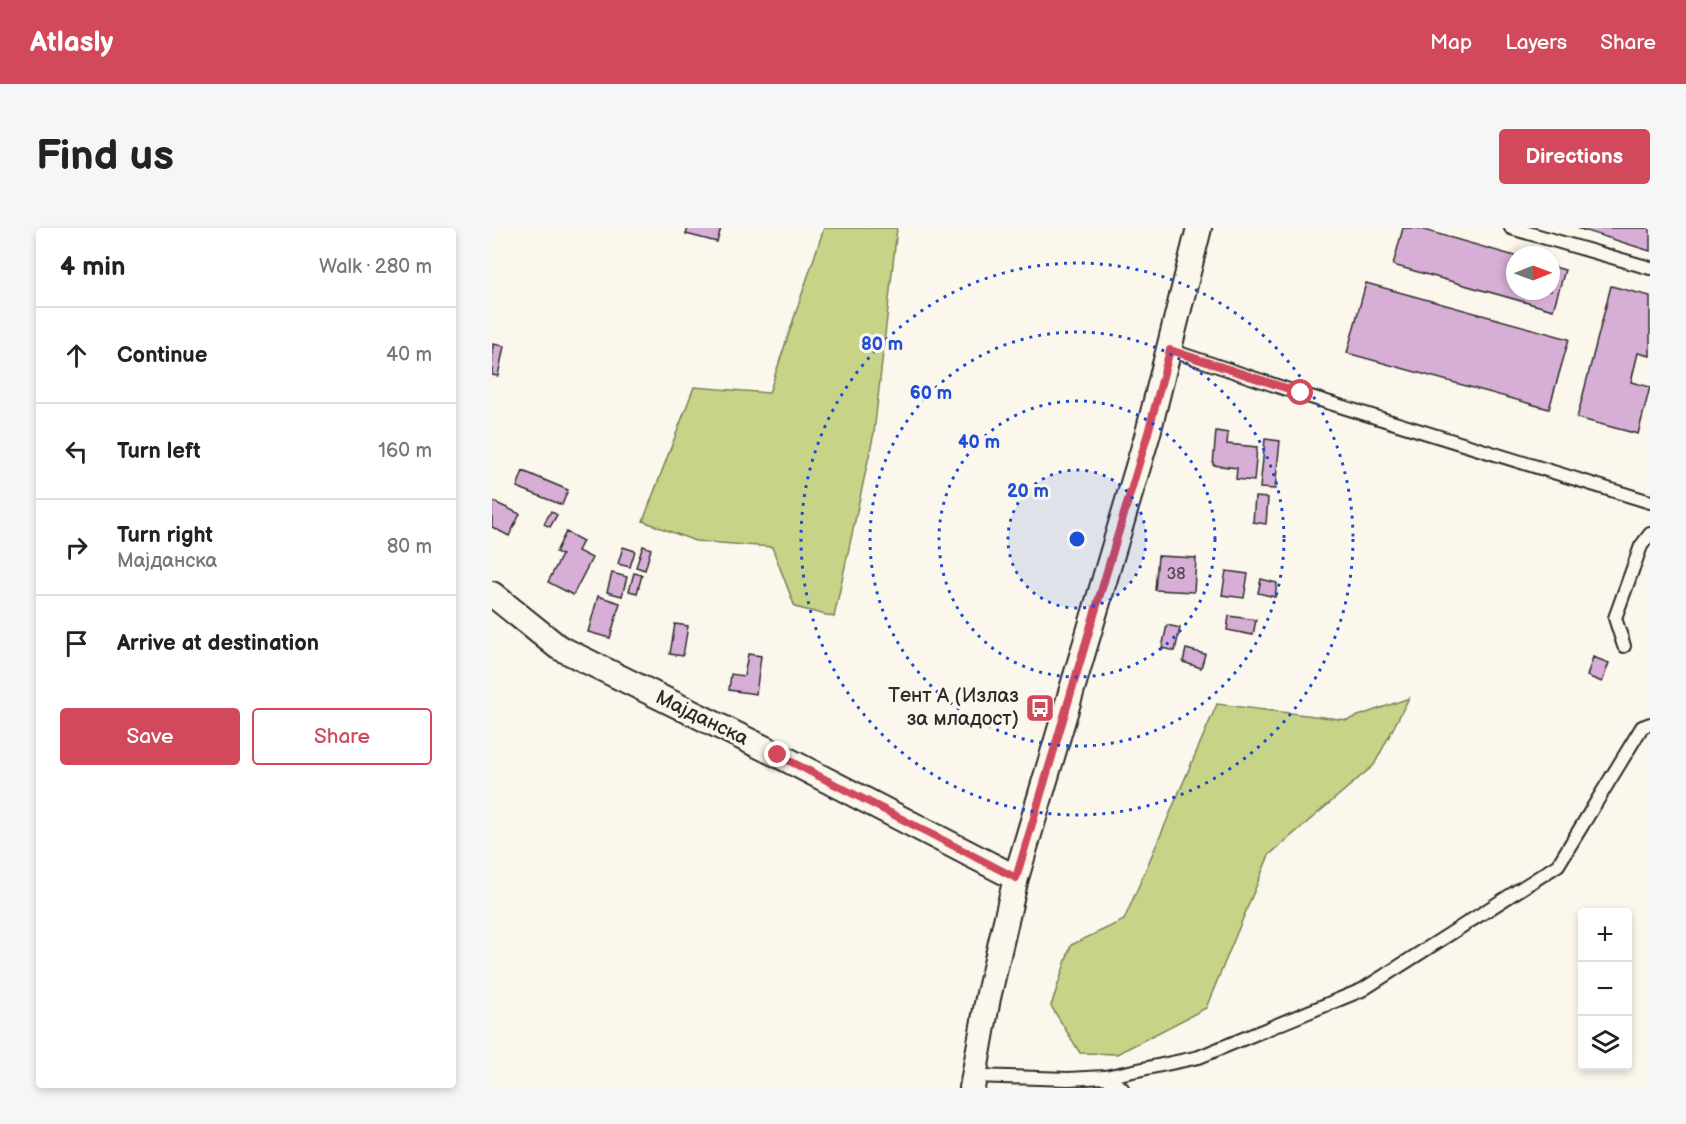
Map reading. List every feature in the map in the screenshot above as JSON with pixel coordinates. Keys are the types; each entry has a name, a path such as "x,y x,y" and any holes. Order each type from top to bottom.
{"street":[{"path":"973,1082 988,998 1016,878 1148,433 1199,228"},
{"name":"Мајданска","path":"492,594 558,647 778,755 1016,878"}],"lane":[{"path":"1511,228 1650,268"},
{"path":"1170,350 1312,397 1650,502"},
{"path":"1624,646 1615,618 1641,546 1650,534"},
{"path":"973,1082 1105,1077 1199,1057 1362,990 1558,865 1642,727 1650,724"},
{"path":"1105,1077 1122,1088"}],"green space":[{"path":"824,228 897,228 874,433 834,617 795,607 772,547 695,541 643,521 694,387 769,393"},
{"path":"1409,698 1374,765 1269,855 1206,1008 1117,1054 1080,1053 1051,1006 1071,945 1124,920 1217,704 1347,720"}],"building":[{"path":"688,228 721,228 717,242 686,234"},
{"path":"1403,228 1417,228 1506,253 1506,297 1393,265"},
{"path":"1577,228 1650,228 1650,251"},
{"path":"1560,269 1565,270 1560,287"},
{"path":"1366,283 1569,339 1549,409 1347,353"},
{"path":"1611,286 1650,296 1650,356 1638,353 1631,382 1650,387 1638,434 1577,418"},
{"path":"1517,300 1556,300 1553,310"},
{"path":"493,344 504,346 498,376 492,375"},
{"path":"1216,431 1228,433 1227,444 1257,447 1254,481 1236,479 1237,468 1213,465"},
{"path":"1265,439 1280,441 1275,489 1260,488"},
{"path":"523,471 568,490 562,505 517,487"},
{"path":"1255,497 1268,498 1266,524 1253,522"},
{"path":"492,501 520,514 509,536 492,527"},
{"path":"551,511 557,515 550,527 544,524"},
{"path":"566,532 583,541 578,551 592,558 573,595 548,582 562,555 556,552"},
{"path":"643,546 651,549 645,570 636,567"},
{"path":"623,547 635,551 630,567 618,564"},
{"path":"1158,556 1196,558 1194,592 1155,590"},
{"path":"1226,571 1248,574 1244,598 1222,595"},
{"path":"612,573 627,577 622,596 607,592"},
{"path":"634,573 642,575 637,593 629,591"},
{"path":"1261,579 1277,583 1275,597 1258,593"},
{"path":"598,596 620,603 610,638 588,632"},
{"path":"1229,616 1256,620 1253,635 1227,630"},
{"path":"675,624 688,626 683,656 670,654"},
{"path":"1167,625 1180,628 1175,651 1162,648"},
{"path":"1186,649 1205,654 1201,668 1183,662"},
{"path":"748,654 761,656 756,694 729,690 731,674 744,676"},
{"path":"1593,657 1609,663 1602,682 1587,676"}],"place":[{"name":"Тент А (Излаз за младост)","path":"1040,708"}],"route":[{"path":"778,755 1016,878 1148,433 1170,350 1301,393"}]}
